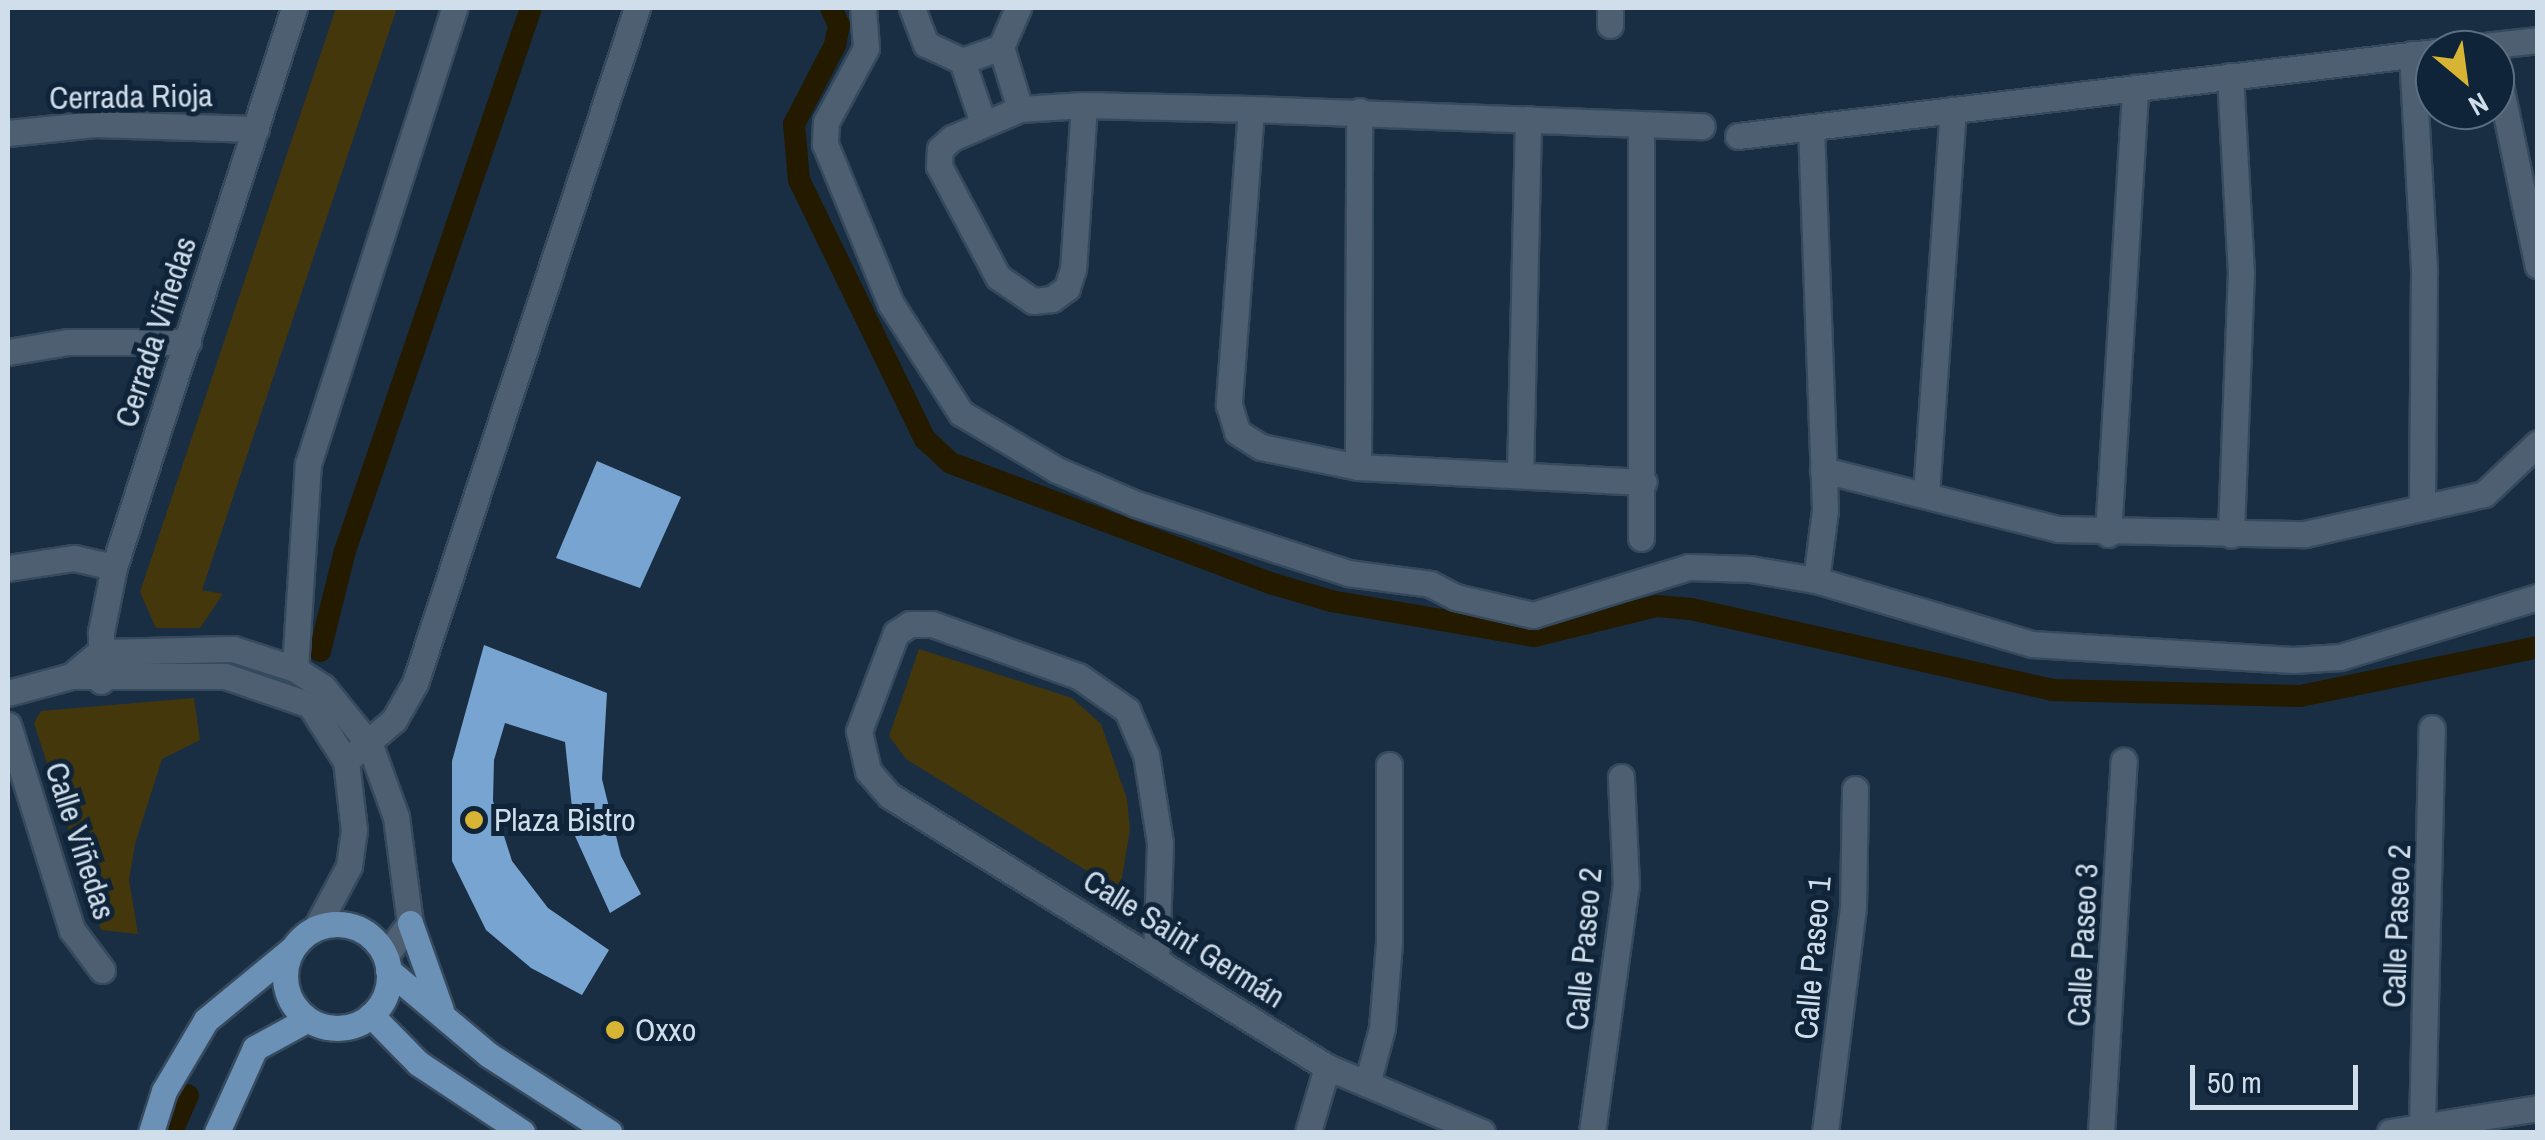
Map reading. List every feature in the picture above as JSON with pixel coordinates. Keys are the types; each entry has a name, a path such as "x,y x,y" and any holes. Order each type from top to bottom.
{"main road":[{"path":"410,923 422,969 449,1022"},
{"path":"151,1132 164,1091 206,1020 316,928 332,924 364,931 387,963 449,1022 525,1081 609,1132"},
{"path":"292,949 288,995 308,1019 340,1028 370,1015 388,986 387,963"},
{"path":"370,1015 418,1062 522,1132"},
{"path":"217,1132 256,1048 308,1019"}],"street":[{"name":"Cerrada Viñedas","path":"101,680 100,652 114,567 294,8"},
{"path":"295,669 308,464 454,8"},
{"path":"346,760 370,745 414,683 637,8"},
{"path":"863,8 866,48 826,122 824,144 891,304 961,412 1057,470 1136,504 1348,574 1430,584 1454,597 1533,615 1689,567 1816,580 2032,644 2293,660 2340,657 2538,596"},
{"path":"912,8 926,44 962,61 1000,47"},
{"path":"1018,8 1000,47 1020,109"},
{"path":"1738,136 2415,54"},
{"path":"962,61 982,123"},
{"path":"2230,76 2241,270 2231,535"},
{"path":"2108,534 2135,88"},
{"path":"1084,106 1074,269 1068,288 1052,299 1014,294 998,277 939,166 940,149 982,123 1020,109 1084,106 1251,108 1702,126"},
{"path":"1251,108 1230,420 1248,442 1358,467 1644,482"},
{"path":"1926,494 1953,110"},
{"path":"1358,467 1359,112"},
{"path":"1520,475 1528,118"},
{"name":"Cerrada Rioja","path":"8,133 96,124 256,129"},
{"path":"1641,538 1642,126"},
{"path":"1811,127 1823,470 1816,580"},
{"path":"2422,508 2424,130"},
{"path":"2509,130 2538,266"},
{"path":"8,352 68,342 188,342"},
{"path":"1823,470 2058,529 2108,534 2304,534 2484,494 2532,458"},
{"path":"8,568 74,558 114,567"},
{"name":"Calle Saint Germán","path":"1156,958 1160,844 1146,754 1126,710 1104,691 932,624 910,624 889,642 864,710 860,745 868,772 890,796 1328,1068 1482,1132"},
{"path":"226,676 233,649"},
{"path":"70,676 100,652 233,649 295,669 345,708 370,745 396,817 410,923 387,963"},
{"path":"8,692 70,676 101,680 226,676 310,705 346,760 354,830 349,866 316,928"},
{"name":"Calle Viñedas","path":"8,725 72,930 102,970"},
{"name":"Calle Paseo 2","path":"2422,1126 2432,728"},
{"name":"Calle Paseo 3","path":"2100,1132 2124,761"},
{"path":"1366,1084 1382,1028 1389,943 1389,765"},
{"name":"Calle Paseo 2","path":"1590,1130 1624,900 1621,776"},
{"name":"Calle Paseo 1","path":"1825,1132 1853,907 1855,788"},
{"path":"1308,1132 1328,1068"},
{"path":"2390,1132 2538,1108"}],"shaded area":[{"path":"336,8 397,8 202,590 223,594 200,628 156,628 140,592"},
{"path":"919,649 1072,698 1101,724 1127,799 1130,830 1121,884 1113,887 906,759 889,736"},
{"path":"194,698 200,740 162,759 135,844 129,880 138,934 101,930 34,723 41,711"}],"building":[{"path":"597,461 681,497 640,588 556,558"},
{"name":"Plaza Bistro","path":"484,645 607,693 602,779 621,856 641,894 610,913 575,836 565,742 505,723 494,760 493,801 512,861 548,908 609,950 582,995 531,968 486,930 452,861 452,761"}],"waterway":[{"path":"320,651 345,551 531,8"},
{"path":"831,8 839,25 835,45 794,124 799,180 925,439 951,463 1270,583 1331,601 1534,636 1657,606 1691,609 2052,690 2300,696 2538,647"},
{"path":"172,1132 188,1095"}],"place":[{"name":"Plaza Bistro","path":"474,820"},
{"name":"Oxxo","path":"615,1030"}]}
